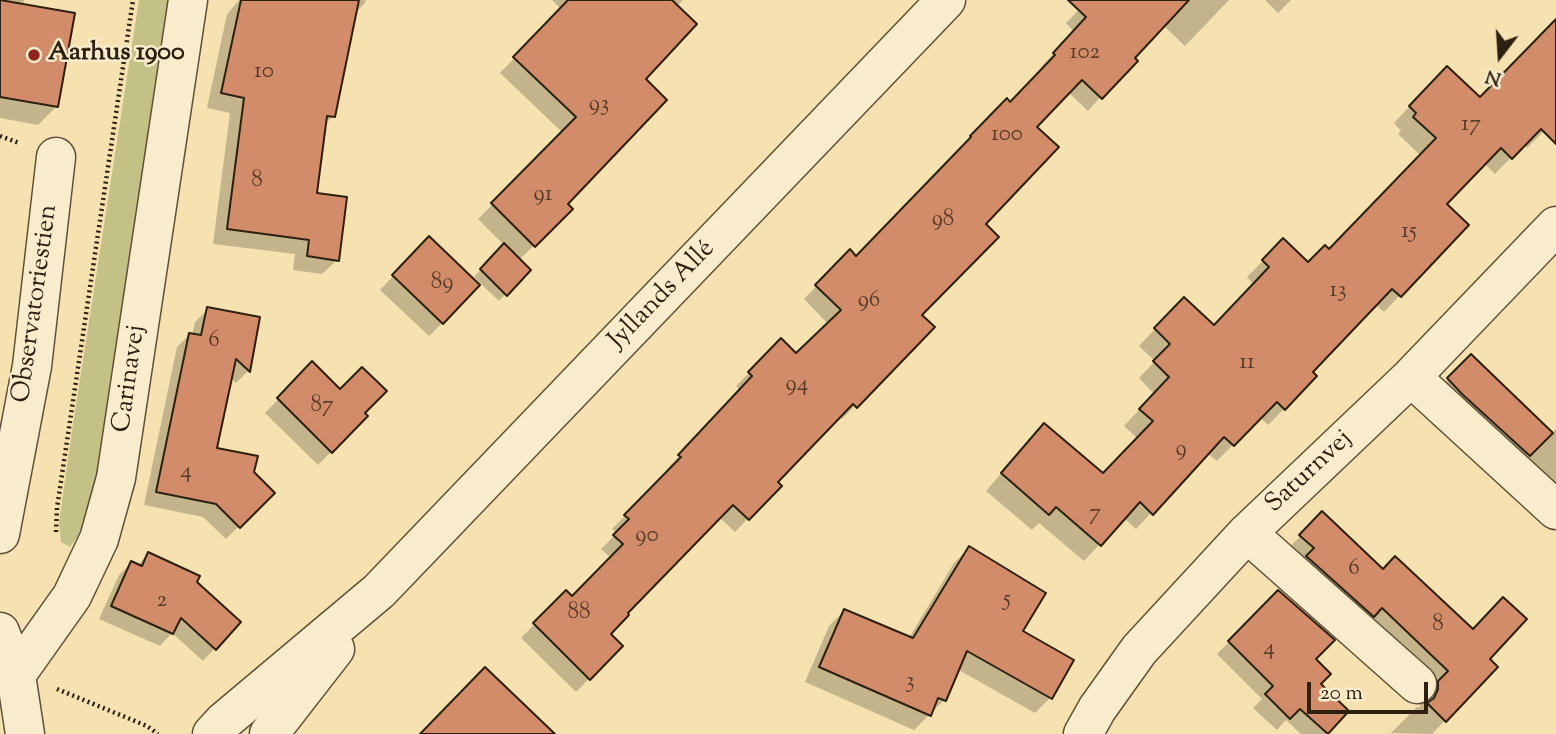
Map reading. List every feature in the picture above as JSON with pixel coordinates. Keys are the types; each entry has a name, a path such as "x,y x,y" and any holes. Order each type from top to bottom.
{"street":[{"name":"Carinavej","path":"16,676 72,596 99,539 116,478 188,0"},
{"name":"Jyllands Allé","path":"212,734 379,591 946,0"},
{"name":"Observatoriestien","path":"0,534 32,366 56,157"},
{"name":"Saturnvej","path":"1083,734 1097,709 1139,650 1247,533 1411,377 1556,226"},
{"path":"1411,377 1556,510"},
{"path":"1247,533 1417,684"},
{"name":"Jyllands Allé","path":"269,734 379,591"},
{"path":"0,632 16,676 25,734"}],"path":[{"path":"56,535 57,508 133,0"},
{"path":"16,676 74,695 147,726 158,734"}],"shaded area":[{"path":"139,0 172,0 113,412 87,524 70,547 61,542 59,522"}],"building":[{"name":"Aarhus 1900","path":"0,0 75,13 58,107 0,97"},
{"path":"241,0 359,0 335,117 327,116 317,193 347,197 339,261 307,256 309,240 227,229 244,98 221,93"},
{"path":"568,0 672,0 697,24 646,79 667,100 568,204 573,209 535,247 491,203 576,117 513,57"},
{"path":"1068,0 1189,0 1135,58 1138,61 1102,99 1082,80 1037,127 1059,147 986,224 999,237 922,315 935,327 857,408 853,404 778,482 782,486 749,520 733,505 628,613 611,634 623,646 590,680 533,623 566,590 572,596 623,544 613,535 629,519 624,515 681,457 678,455 752,376 748,372 781,338 796,353 841,310 815,285 850,249 856,256 1007,98 1010,102 1055,55 1053,53 1086,17"},
{"path":"1556,19 1556,144 1541,129 1512,159 1501,148 1447,204 1469,225 1401,297 1392,289 1313,372 1317,376 1285,410 1277,402 1234,446 1224,437 1153,515 1140,502 1101,546 1056,507 1049,515 1001,473 1044,423 1103,473 1153,421 1139,409 1169,377 1153,361 1170,344 1154,328 1184,297 1214,325 1269,267 1262,260 1283,238 1308,262 1325,245 1329,249 1436,138 1413,117 1416,113 1409,106 1447,66 1480,97"},
{"path":"429,236 480,285 443,324 392,275"},
{"path":"504,243 531,270 507,296 480,269"},
{"path":"207,307 260,317 250,372 236,359 217,448 258,456 254,472 275,493 240,528 216,504 156,492 189,333 201,335"},
{"path":"1471,354 1553,433 1530,456 1447,378"},
{"path":"312,361 340,389 362,367 387,391 365,413 368,416 332,453 277,398"},
{"path":"1322,511 1383,569 1395,556 1473,629 1503,597 1527,619 1490,659 1498,667 1446,722 1427,703 1434,698 1438,681 1448,671 1382,608 1374,617 1306,556 1314,548 1299,535"},
{"path":"969,546 1046,593 1023,631 1074,660 1052,699 967,651 946,701 938,698 931,716 819,667 844,609 913,638"},
{"path":"148,552 200,576 197,582 241,622 216,650 181,618 173,634 111,606 131,561 142,566"},
{"path":"1278,590 1335,640 1316,659 1331,674 1321,684 1349,711 1328,734 1300,709 1290,719 1265,694 1273,686 1228,641"},
{"path":"485,667 555,734 420,734"}],"place":[{"name":"Aarhus 1900","path":"34,55"}]}
